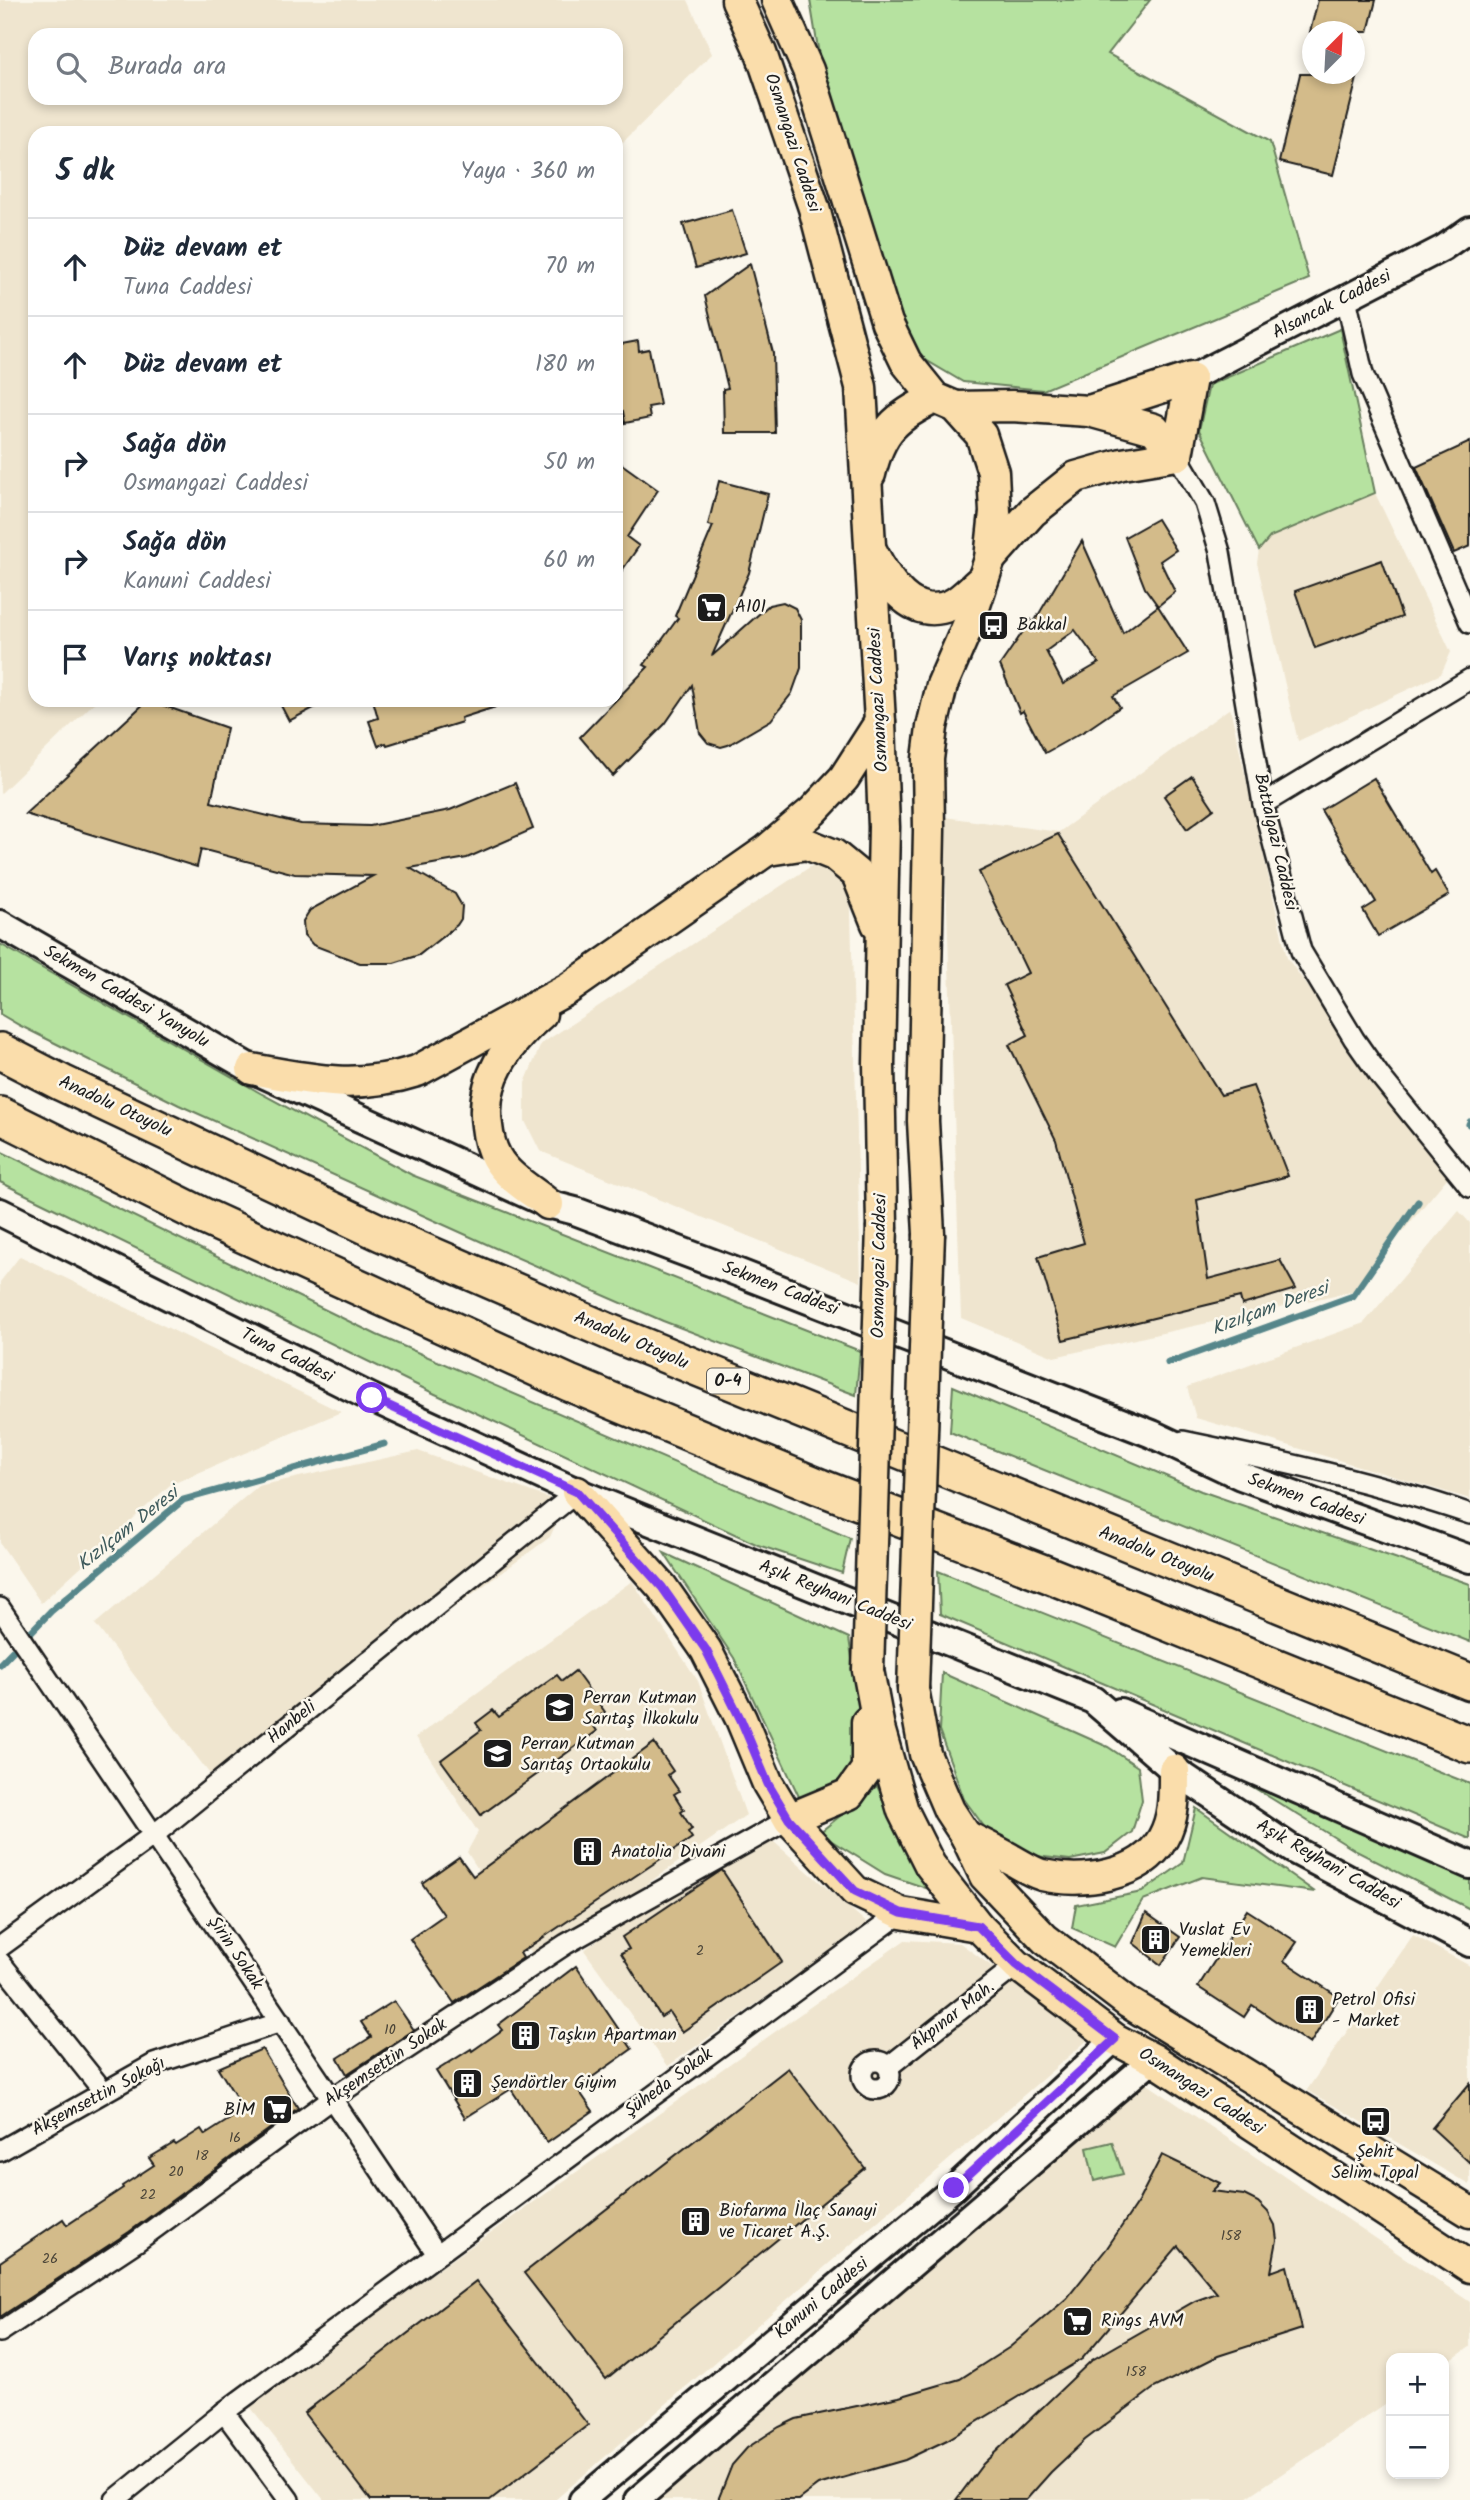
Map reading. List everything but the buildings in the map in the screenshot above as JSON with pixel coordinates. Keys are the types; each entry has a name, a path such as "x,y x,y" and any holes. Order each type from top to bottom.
{"highway":[{"name":"Anadolu Otoyolu","path":"0,1051 62,1083 381,1233 602,1329 1470,1682"},
{"path":"0,1115 205,1217 569,1382 820,1487 1049,1575 1470,1745"}],"main road":[{"name":"Osmangazi Caddesi","path":"737,0 761,53 814,208 861,387 884,827 879,1084 882,1226 868,1670 879,1728 903,1811 930,1865 978,1926 1017,1965 1115,2039 1153,2059 1470,2267"},
{"name":"Osmangazi Caddesi","path":"777,0 808,70 887,323 906,362 981,435 993,471 995,512 986,569 969,623 942,685 928,759 929,843 923,1121 929,1234 913,1689 925,1754 949,1811 966,1836 985,1877 1045,1939 1129,2003 1470,2212"},
{"path":"1089,411 1191,377 1177,455"},
{"path":"868,510 870,471 881,442 894,422 913,408 945,402 1089,411 1154,429 1177,455"},
{"path":"869,545 886,580 911,604 936,609 953,605 1032,512 1076,477 1122,464 1177,455"},
{"path":"252,1069 310,1080 354,1083 390,1080 417,1071 568,989 767,850 813,811 844,778 880,723"},
{"path":"767,850 807,844 834,855 857,874 882,937"},
{"name":"Sekmen Caddesi Yanyolu","path":"0,924 252,1069"},
{"path":"548,1204 509,1174 496,1157 488,1137 485,1115 494,1069 521,1032 568,989"},
{"name":"Sekmen Caddesi","path":"252,1069 548,1204 575,1211 717,1264 1152,1434 1241,1476 1470,1559"},
{"name":"Tuna Caddesi","path":"0,1212 372,1398 577,1492"},
{"path":"577,1492 662,1587 706,1650 741,1720 768,1784 789,1819 855,1891 901,1913 978,1926"},
{"name":"Aşık Reyhani Caddesi","path":"577,1492 1093,1700 1470,1865"},
{"path":"789,1819 849,1794 867,1769 868,1670"},
{"name":"Aşık Reyhani Caddesi","path":"1093,1700 1174,1770 1292,1849 1470,1943"},
{"path":"966,1836 1043,1875 1099,1876 1129,1868 1146,1857 1163,1839 1174,1805 1174,1770"},
{"path":"1115,2039 1157,2020"},
{"path":"1153,2059 1157,2020"}],"street":[{"name":"Alsancak Caddesi","path":"1191,377 1443,248 1470,229"},
{"path":"1346,298 1363,374 1470,623"},
{"name":"Battalgazi Caddesi","path":"1177,455 1205,503 1220,552 1263,804 1301,951 1354,1039 1380,1076 1470,1187"},
{"path":"1263,804 1470,679"},
{"path":"1152,1434 1290,1464 1420,1497 1470,1514"},
{"name":"Hanbeli","path":"0,1947 155,1834 577,1492"},
{"name":"Şirin Sokak","path":"0,1608 437,2254"},
{"name":"Akşemsettin Sokak","path":"0,2332 136,2242 331,2099 566,1944 789,1819"},
{"name":"Şüheda Sokak","path":"115,2500 224,2412 901,1913"},
{"path":"0,1962 104,2092"},
{"name":"Akpınar Mah.","path":"888,2067 1017,1965"},
{"name":"Akşemsettin Sokağı","path":"0,2151 154,2064 281,2022"},
{"name":"Kanuni Caddesi","path":"586,2499 954,2188 1115,2039"},
{"name":"Kanuni Caddesi","path":"637,2500 1153,2059"},
{"path":"224,2412 289,2500"}],"shaded area":[{"path":"0,0 688,0 712,54 623,142 623,126 28,126 28,707 90,707 0,794"},
{"path":"1375,493 1451,652 1441,674 1298,741 1257,563 1259,550 1270,537"},
{"path":"1230,708 1287,958 1448,1177 1353,1291 1054,1357 961,1318 944,817 1059,832"},
{"path":"819,861 850,877 861,1282 540,1151 525,1121 525,1083 541,1044"},
{"path":"1459,1211 1470,1223 1470,1499 1196,1418 1187,1387 1364,1323"},
{"path":"20,1256 341,1412 170,1485 41,1603 0,1543 0,1282"},
{"path":"418,1451 565,1504 550,1537 216,1782 95,1624 258,1486"},
{"path":"632,1581 698,1681 746,1815 565,1941 535,1958 467,1852 478,1832 416,1737"},
{"path":"758,1828 869,1925 668,2066 584,1950"},
{"path":"1413,1935 1470,1966 1470,2185 1307,2090"},
{"path":"905,1940 960,1943 1090,2038 555,2500 324,2500 248,2404"},
{"path":"1146,2083 1470,2302 1470,2347 1449,2362 1449,2353 1386,2353 1386,2403 1243,2500 659,2500"}],"green space":[{"path":"810,0 1150,0 1108,54 1270,142 1309,279 1043,390 963,382 914,353 824,85"},
{"path":"1340,329 1375,493 1270,537 1259,550 1199,430 1209,385"},
{"path":"0,944 262,1094 412,1175 860,1351 856,1395 663,1321 493,1247 179,1105 19,1025 0,1014"},
{"path":"0,1151 377,1335 850,1538 842,1573 758,1545 431,1392 0,1182"},
{"path":"953,1386 1201,1491 1470,1584 1470,1642 950,1432"},
{"path":"664,1553 849,1638 865,1749 846,1785 801,1801 734,1658"},
{"path":"938,1571 1470,1784 1470,1839 940,1614"},
{"path":"942,1673 1108,1747 1138,1767 1142,1800 1132,1832 1105,1853 1070,1860 1027,1855 991,1836 964,1799 939,1730"},
{"path":"1248,1784 1463,1875 1470,1880 1470,1909 1356,1851"},
{"path":"877,1786 926,1888 885,1874 819,1833"},
{"path":"1196,1808 1315,1892 1202,1877 1143,1900 1115,1947 1072,1928 1076,1905 1142,1892 1183,1863"},
{"path":"1112,2142 1123,2174 1094,2181 1087,2148"}],"waterway":[{"name":"Kızılçam Deresi","path":"1168,1363 1353,1296 1418,1202"},
{"name":"Kızılçam Deresi","path":"0,1664 51,1611 183,1500 384,1444"}],"place":[{"name":"A101","path":"712,607"},
{"name":"Bakkal","path":"994,625"},
{"name":"Perran Kutman Sarıtaş İlkokulu","path":"560,1708"},
{"name":"Perran Kutman Sarıtaş Ortaokulu","path":"498,1754"},
{"name":"Anatolia Divani","path":"588,1852"},
{"name":"Vuslat Ev Yemekleri","path":"1156,1940"},
{"name":"Petrol Ofisi - Market","path":"1309,2010"},
{"name":"Taşkın Apartman","path":"525,2035"},
{"name":"Şendörtler Giyim","path":"468,2083"},
{"name":"BİM","path":"278,2110"},
{"name":"Şehit Selim Topal","path":"1375,2121"},
{"name":"Biofarma İlaç Sanayi ve Ticaret A.Ş.","path":"696,2221"},
{"name":"Rings AVM","path":"1078,2321"}],"route":[{"path":"372,1398 577,1492 662,1587 706,1650 741,1720 768,1784 789,1819 855,1891 901,1913 978,1926 1017,1965 1115,2039 954,2188"}]}
